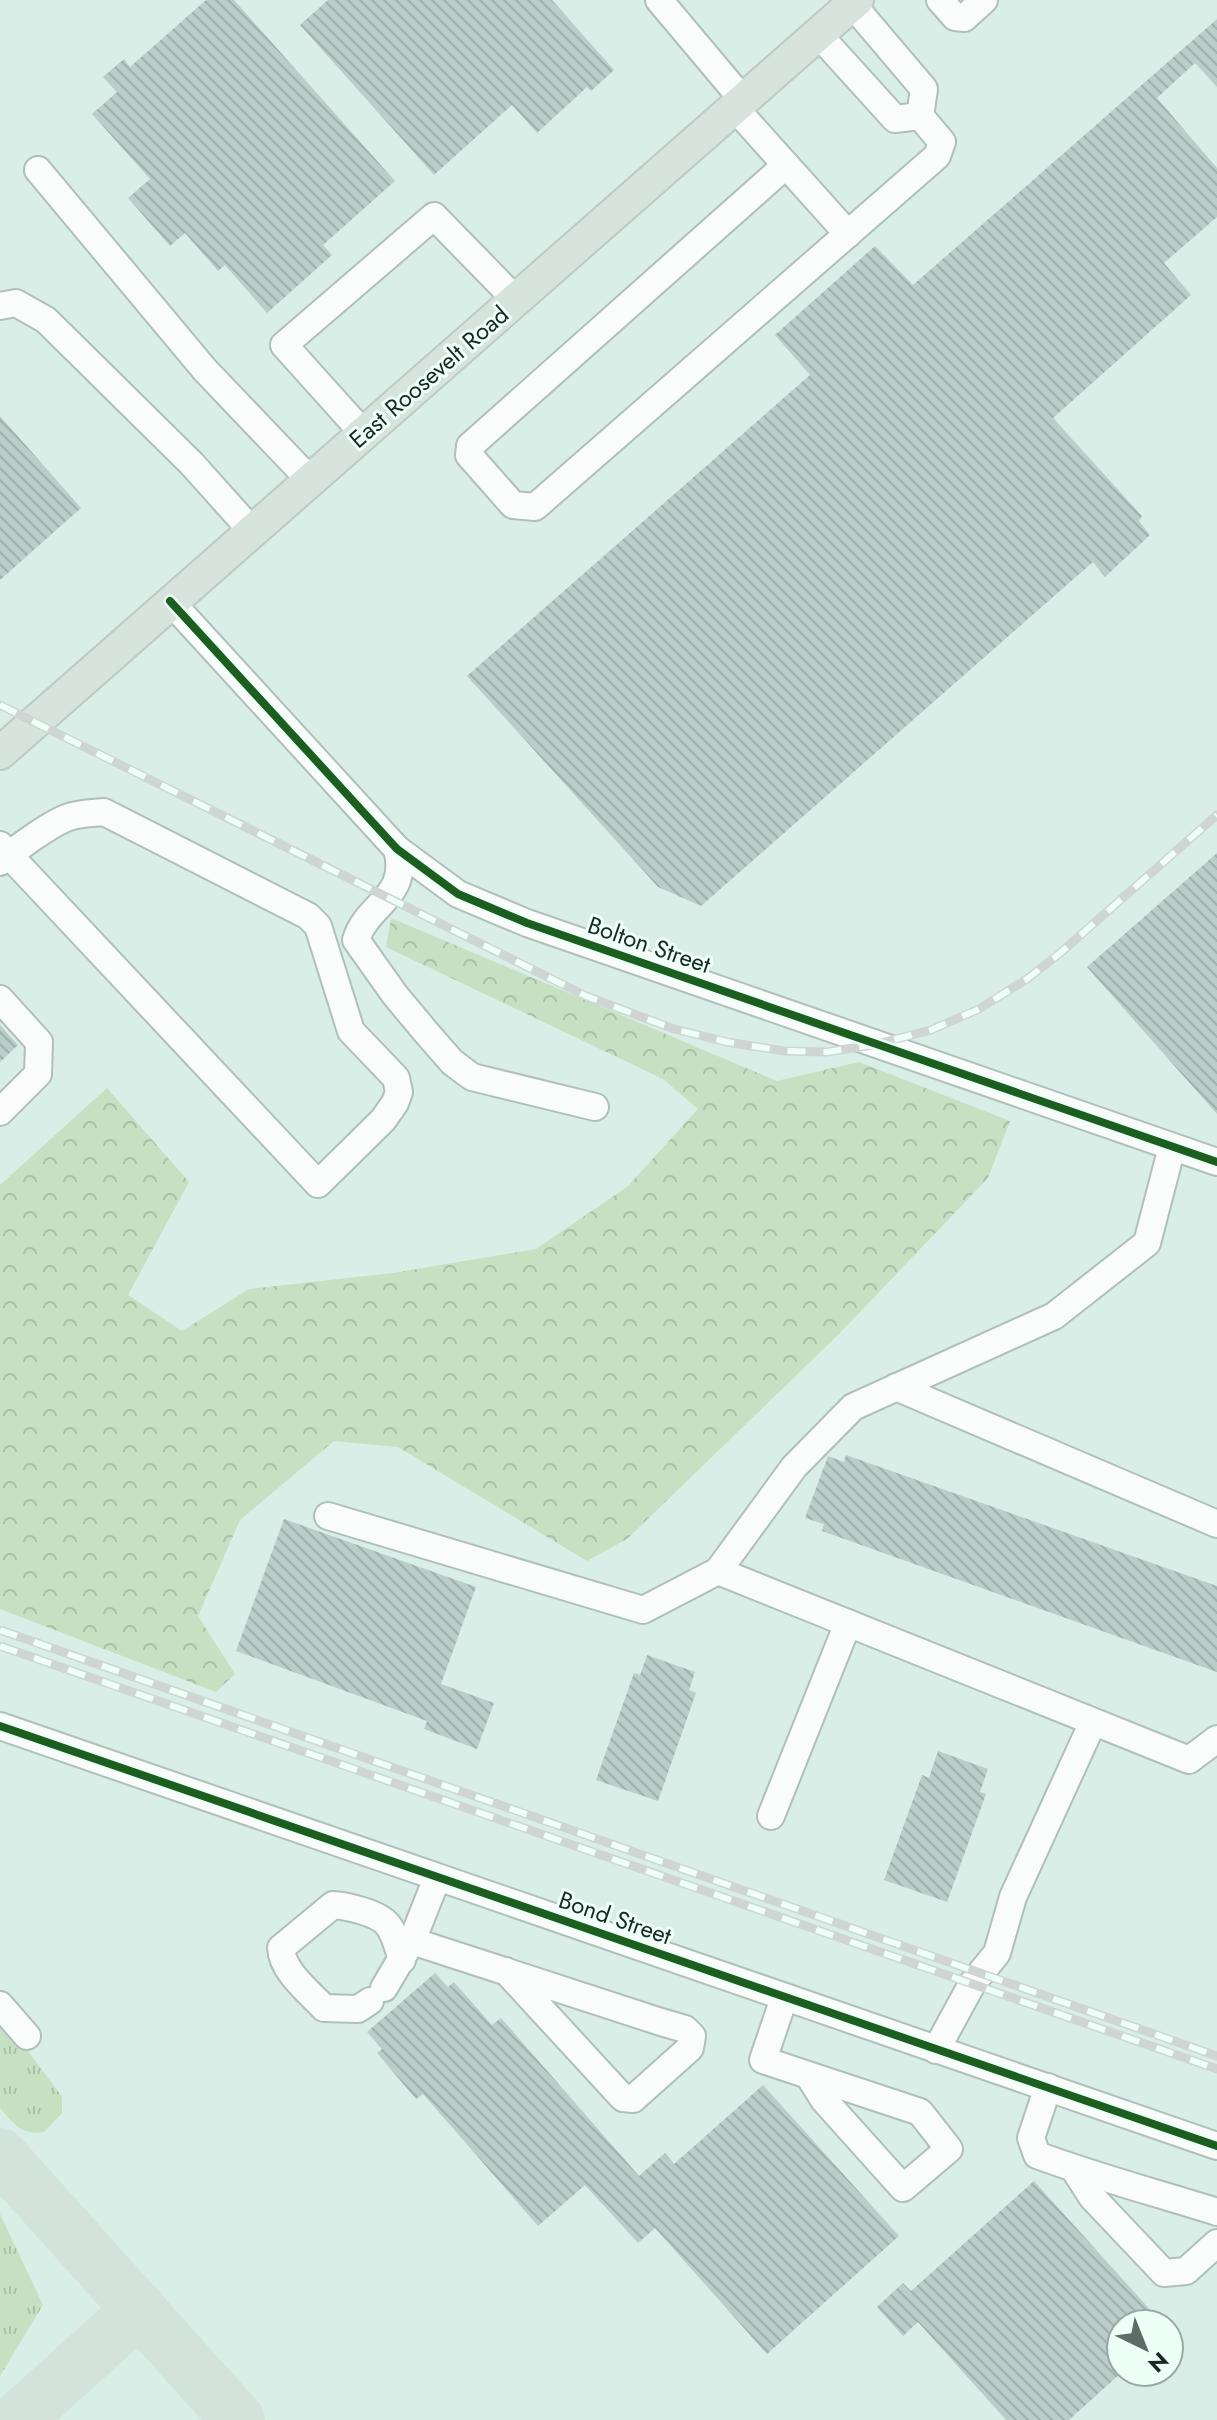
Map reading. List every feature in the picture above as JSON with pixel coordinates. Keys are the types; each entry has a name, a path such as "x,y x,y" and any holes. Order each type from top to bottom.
{"main road":[{"name":"East Roosevelt Road","path":"0,753 854,2"}],"street":[{"path":"659,0 786,165 848,234"},
{"path":"947,8 964,18 984,0"},
{"path":"786,165 470,446 469,455 513,505 535,507 937,156 942,142 920,116 924,89 854,2"},
{"path":"818,34 895,119 920,116"},
{"path":"38,170 205,370 310,480"},
{"path":"364,434 284,345 434,216 516,300"},
{"path":"0,306 16,303 46,320 192,464 252,531"},
{"name":"Bolton Street","path":"170,601 397,849 458,894 527,923 1172,1147 1215,1158"},
{"path":"104,812 308,916 318,926 351,1031 396,1078 399,1092 395,1103 383,1120 318,1184 3,854 64,819 82,813 104,812"},
{"path":"397,849 400,861 397,883 387,899 360,926 356,940 395,995 452,1062 472,1077 595,1107"},
{"path":"0,999 39,1042 38,1074 0,1112"},
{"path":"328,1516 643,1610 718,1571 794,1467 853,1407 1054,1316 1147,1243 1172,1147"},
{"path":"896,1387 1217,1524"},
{"path":"718,1571 1189,1760 1217,1739"},
{"path":"771,1816 848,1623"},
{"path":"936,2050 972,1984 997,1953 1013,1897 1093,1722"},
{"name":"Bond Street","path":"0,1726 1217,2146"},
{"path":"437,1878 407,1950 377,1995 358,2009 324,2008 282,1958 281,1948 333,1905 346,1906 382,1919 407,1950 506,1971 685,2029 692,2036 690,2048 633,2099 623,2098 506,1971"},
{"path":"784,1998 763,2060 920,2112 949,2149 903,2188 824,2100 809,2076"},
{"path":"0,2005 27,2036"},
{"path":"1048,2087 1031,2138 1037,2155 1217,2212"},
{"path":"1074,2169 1092,2197 1164,2273 1186,2271 1217,2243"}],"green space":[{"path":"391,918 777,1081 859,1062 1010,1121 988,1178 839,1334 627,1539 587,1561 398,1447 334,1441 240,1520 198,1616 235,1674 216,1692 0,1609 0,1185 107,1088 189,1182 128,1295 182,1331 249,1289 393,1273 536,1249 627,1187 698,1109 663,1079 386,947"},
{"path":"0,2018 62,2097 62,2113 44,2132 24,2130 0,2108"},
{"path":"0,2214 43,2305 0,2376"}],"building":[{"path":"206,0 234,0 395,181 323,245 332,255 267,313 225,265 218,271 185,233 170,246 128,198 150,179 92,114 117,92 103,77 124,59 130,67"},
{"path":"328,0 552,0 614,70 591,91 587,87 537,133 512,105 434,175 300,25"},
{"path":"1217,19 1217,87 1195,63 1157,98 1217,168 1217,217 1164,263 1191,295 1053,418 1142,516 1139,521 1150,535 1105,577 1093,562 701,906 658,887 467,676 810,375 775,335 875,246 913,285"},
{"path":"0,416 81,508 0,580"},
{"path":"1217,853 1217,1114 1087,967"},
{"path":"0,1025 18,1045 0,1062"},
{"path":"846,1455 1217,1586 1217,1672 822,1531 824,1524 805,1518 828,1456 844,1462"},
{"path":"284,1519 476,1587 441,1684 494,1703 477,1749 424,1729 427,1721 236,1651"},
{"path":"647,1655 695,1672 689,1690 696,1693 658,1801 596,1780 634,1673 640,1675"},
{"path":"938,1751 988,1769 980,1792 986,1794 947,1902 884,1880 922,1775 929,1778"},
{"path":"435,1973 448,1987 454,1982 492,2025 501,2018 639,2176 665,2153 674,2164 763,2085 899,2236 767,2354 655,2228 638,2243 585,2185 538,2226 423,2094 416,2099 377,2053 382,2049 367,2032"},
{"path":"1034,2181 1149,2308 1105,2308 1105,2387 1069,2420 1006,2420 918,2322 903,2336 877,2307 903,2283 911,2291"}],"taxiway":[{"path":"0,2155 238,2420"},
{"path":"17,2420 140,2309"}],"railway":[{"path":"0,705 586,996 674,1029 784,1051 827,1052 873,1045 931,1030 979,1009 1027,979 1059,954 1217,815"},
{"path":"0,1630 1217,2056"},
{"path":"0,1646 1217,2069"}],"cycle path":[{"path":"170,601 397,849 458,894 527,923 1217,1162"},
{"path":"0,1726 1217,2146"}]}
